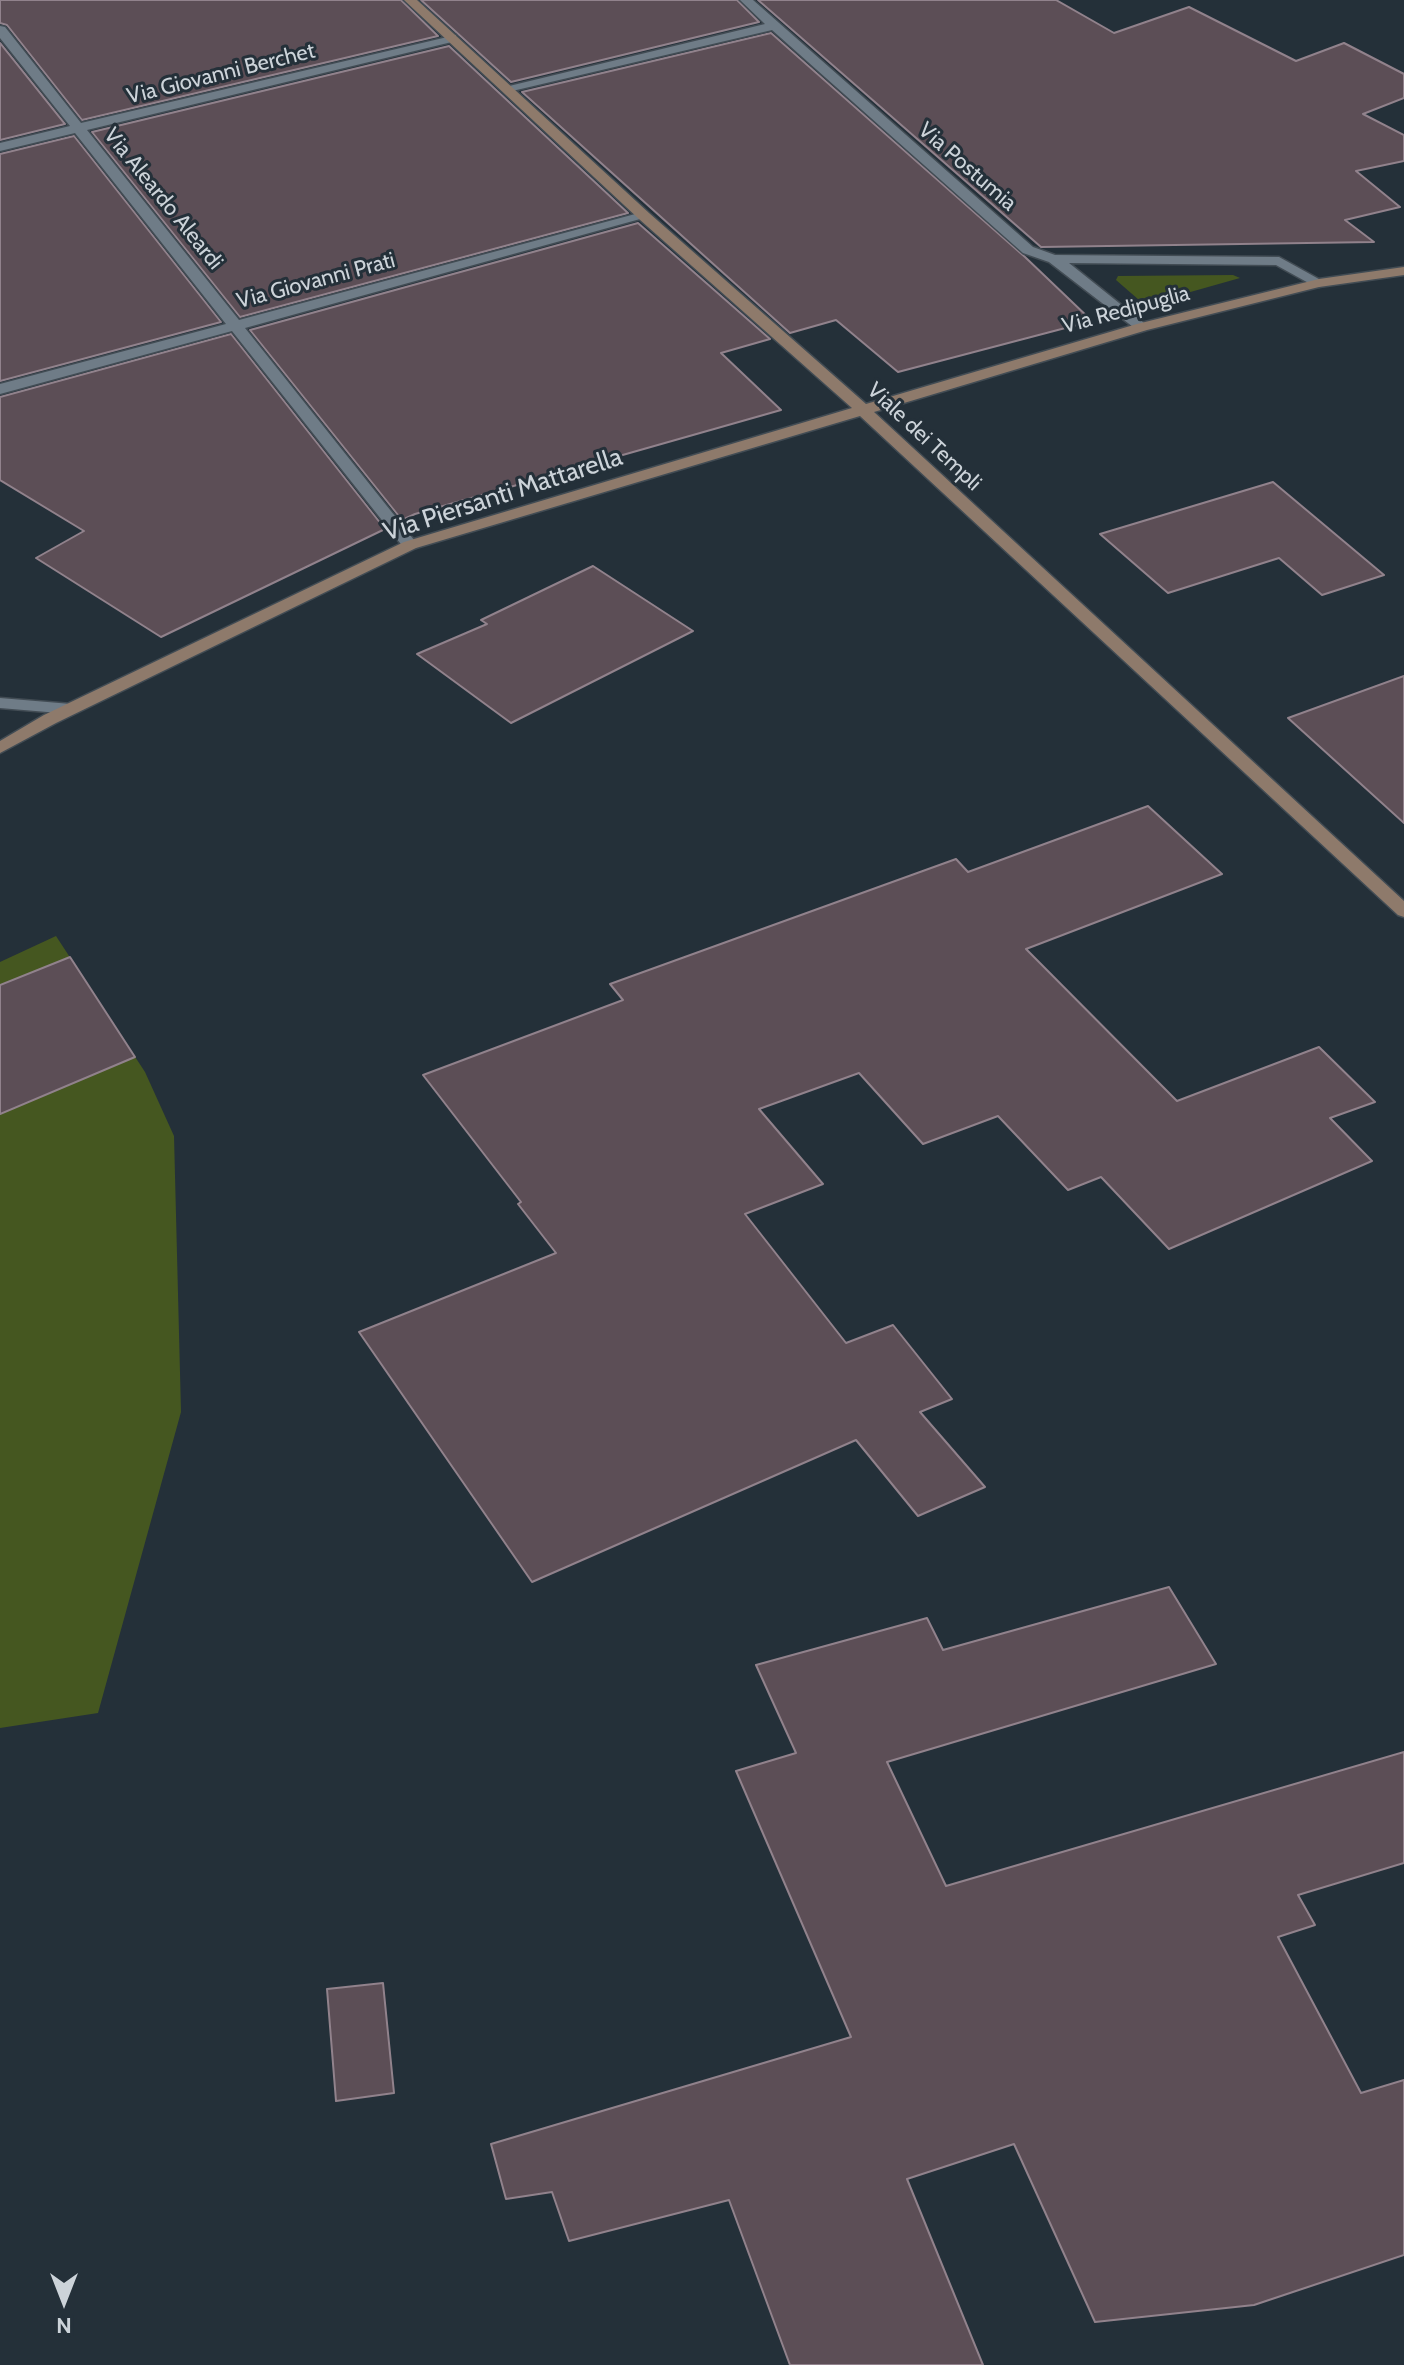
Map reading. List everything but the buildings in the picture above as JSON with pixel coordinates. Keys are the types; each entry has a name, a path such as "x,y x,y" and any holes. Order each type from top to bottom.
{"main road":[{"name":"Viale dei Templi","path":"410,0 644,216 863,410 1404,911"},
{"name":"Via Redipuglia","path":"863,410 1142,327 1319,283 1404,271"},
{"name":"Via Piersanti Mattarella","path":"0,748 71,709 410,545 863,410"}],"street":[{"name":"Via Postumia","path":"746,0 1028,250 1054,259 1142,327"},
{"path":"508,88 773,26"},
{"name":"Via Aleardo Aleardi","path":"0,30 410,545"},
{"name":"Via Giovanni Berchet","path":"0,147 451,38"},
{"name":"Via Giovanni Prati","path":"0,389 644,216"},
{"path":"1054,259 1279,261 1319,283"},
{"path":"0,703 71,709"}],"green space":[{"path":"1233,275 1240,278 1148,304 1116,280 1118,276"},
{"path":"56,936 145,1072 174,1136 181,1412 98,1713 0,1728 0,962"}]}
